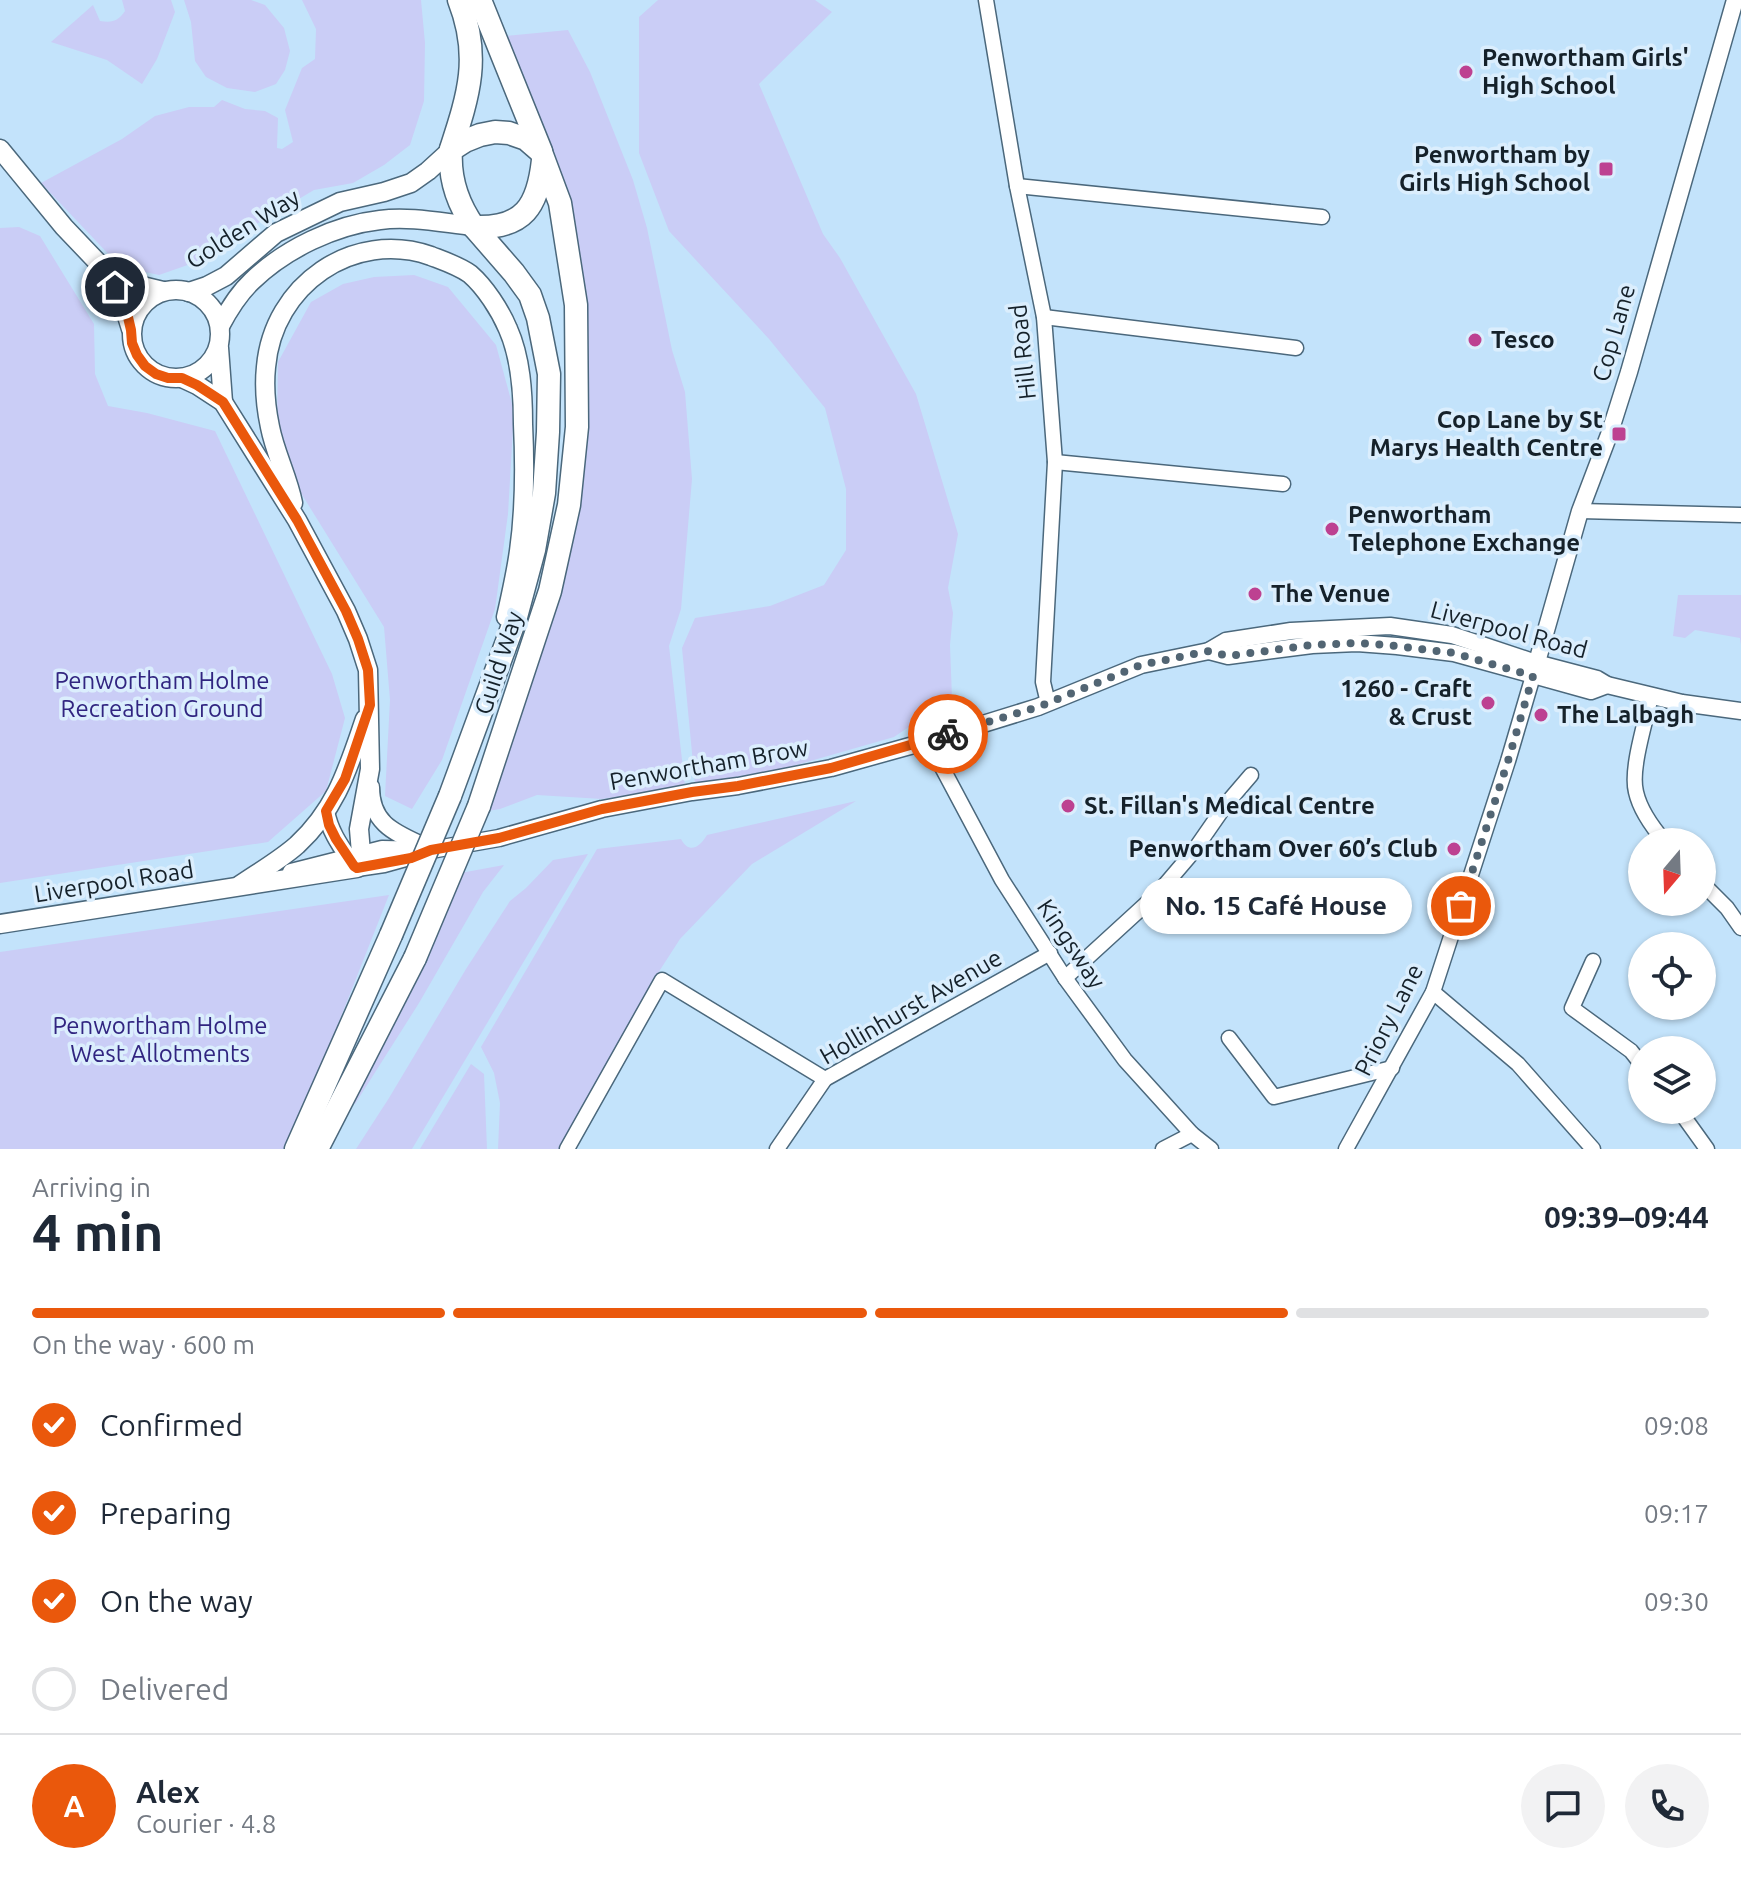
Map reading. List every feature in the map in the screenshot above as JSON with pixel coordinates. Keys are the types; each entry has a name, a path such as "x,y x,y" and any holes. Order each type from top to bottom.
{"highway":[{"path":"459,0 469,29 471,58 470,82 451,149 452,182 474,227 489,228 517,218 529,208 536,197 542,156 480,0"},
{"path":"451,149 480,135 509,133 526,139 542,156"},
{"name":"Guild Way","path":"317,1149 415,958 479,806 550,591 569,505 577,427 576,305 560,203 542,156"},
{"name":"Guild Way","path":"296,1149 450,796 516,617 534,550 544,493 549,374 530,295 474,227"}],"main road":[{"path":"0,149 64,227 105,270 122,300 132,343 145,366 168,378 192,376 209,364 219,345"},
{"name":"Golden Way","path":"189,292 226,276 276,233 340,202 411,183 451,149"},
{"name":"Golden Way","path":"220,326 251,281 272,264 331,233 383,219 474,227"},
{"path":"297,520 270,428 266,395 266,367 271,339 290,299 302,285 346,257 382,248 422,253 470,274 490,298 508,329 518,358 523,401 525,472 519,551 497,666"},
{"path":"105,270 134,284 163,291 189,292 209,304 220,326 223,402"},
{"path":"131,330 142,305 163,291"},
{"path":"182,378 223,402 297,520 358,639 368,670 370,769 355,859"},
{"path":"236,888 295,847 326,811 345,779 370,705"},
{"name":"Liverpool Road","path":"0,924 236,888 355,859"}],"street":[{"name":"Hill Road","path":"986,0 1017,186 1044,317 1055,462 1043,682 1048,703"},
{"name":"Cop Lane","path":"1535,670 1580,511 1629,372 1737,2"},
{"path":"1017,186 1322,217"},
{"path":"1044,317 1296,348"},
{"path":"1055,462 1283,484"},
{"path":"1580,511 1741,515"},
{"name":"Liverpool Road","path":"928,741 1048,703 1141,665 1209,651 1228,656 1312,645 1357,643 1454,653 1535,670 1591,691 1607,685 1682,703 1741,711"},
{"name":"Priory Lane","path":"1346,1149 1433,992 1535,670"},
{"path":"1651,696 1636,763 1635,791 1653,828"},
{"name":"Penwortham Brow","path":"499,838 602,809 831,768 928,741"},
{"name":"Kingsway","path":"928,741 1002,880 1065,978 1125,1060 1192,1134 1211,1149"},
{"path":"370,769 374,811 388,827 431,850"},
{"path":"1065,978 1158,893 1251,775"},
{"path":"326,811 336,839 355,859"},
{"name":"Liverpool Road","path":"355,859 382,849 431,850 499,838"},
{"path":"1716,894 1734,909 1741,928"},
{"name":"Hollinhurst Avenue","path":"777,1149 825,1079 1050,953"},
{"path":"1593,961 1572,1008 1628,1049"},
{"path":"567,1149 662,980 825,1079"},
{"path":"1433,992 1518,1064 1593,1149"},
{"path":"1229,1038 1274,1097 1392,1068"},
{"path":"1689,1124 1707,1149"},
{"path":"1163,1149 1192,1134"}],"green space":[{"path":"122,0 171,0 175,12 157,59 142,84 107,60 51,42 93,5 100,21 117,19 125,11"},
{"path":"184,0 251,0 265,5 284,28 290,51 285,70 276,84 255,92 227,88 206,77 195,61 191,22"},
{"path":"302,0 421,0 425,43 424,101 410,145 353,183 314,190 202,260 159,275 131,269 114,260 41,183 122,139 155,116 189,107 214,107 222,100 245,109 265,111 278,118 277,148 282,149 293,142 285,110 302,68 315,59 316,29"},
{"path":"658,0 815,0 832,12 759,84 823,234 840,258 916,394 958,534 948,588 953,613 950,645 952,698 894,737 786,768 695,784 682,648 695,618 770,606 824,585 846,550 846,489 825,408 769,339 669,231 639,153 639,17"},
{"path":"568,30 590,72 633,180 647,228 672,350 685,392 692,479 681,609 669,646 685,786 602,799 537,795 500,809 482,812 567,552 581,282 505,36"},
{"name":"Penwortham Holme Recreation Ground","path":"19,227 40,236 94,324 95,374 108,406 215,431 332,674 345,718 326,791 268,842 0,883 0,228"},
{"path":"414,275 448,287 496,345 514,411 508,514 495,609 442,760 412,809 385,796 390,700 384,627 296,485 277,421 278,362 311,302 343,284 374,277"},
{"path":"1678,595 1741,595 1741,645 1740,638 1695,630 1685,638 1673,636"},
{"path":"856,801 752,864 680,939 563,1149 498,1149 500,1103 494,1073 481,1047 597,849 681,839 687,847 694,848 707,835"},
{"path":"588,854 412,1149 356,1149 510,901 553,860"},
{"path":"504,865 483,892 419,1003 353,1103 455,874"},
{"name":"Penwortham Holme West Allotments","path":"389,895 285,1149 0,1149 0,952"},
{"path":"471,1064 484,1074 487,1149 420,1149"}],"way so far":[{"path":"948,734 1038,707 1141,665 1209,651 1228,656 1312,645 1388,645 1454,653 1533,676 1461,906"}],"place":[{"name":"Penwortham Girls' High School","path":"1466,72"},
{"name":"Penwortham by Girls High School","path":"1606,169"},
{"name":"Tesco","path":"1475,340"},
{"name":"Cop Lane by St Marys Health Centre","path":"1619,434"},
{"name":"Penwortham Telephone Exchange","path":"1332,529"},
{"name":"The Venue","path":"1255,594"},
{"name":"1260 - Craft & Crust","path":"1488,703"},
{"name":"The Lalbagh","path":"1541,715"},
{"name":"St. Fillan's Medical Centre","path":"1068,806"},
{"name":"Penwortham Over 60’s Club","path":"1454,849"},
{"name":"No. 15 Café House","path":"1461,906"}],"route":[{"path":"115,287 127,313 132,343 145,366 168,378 182,378 223,402 297,520 358,639 368,670 370,705 345,779 326,811 336,839 357,868 499,838 602,809 831,768 948,734"}]}
